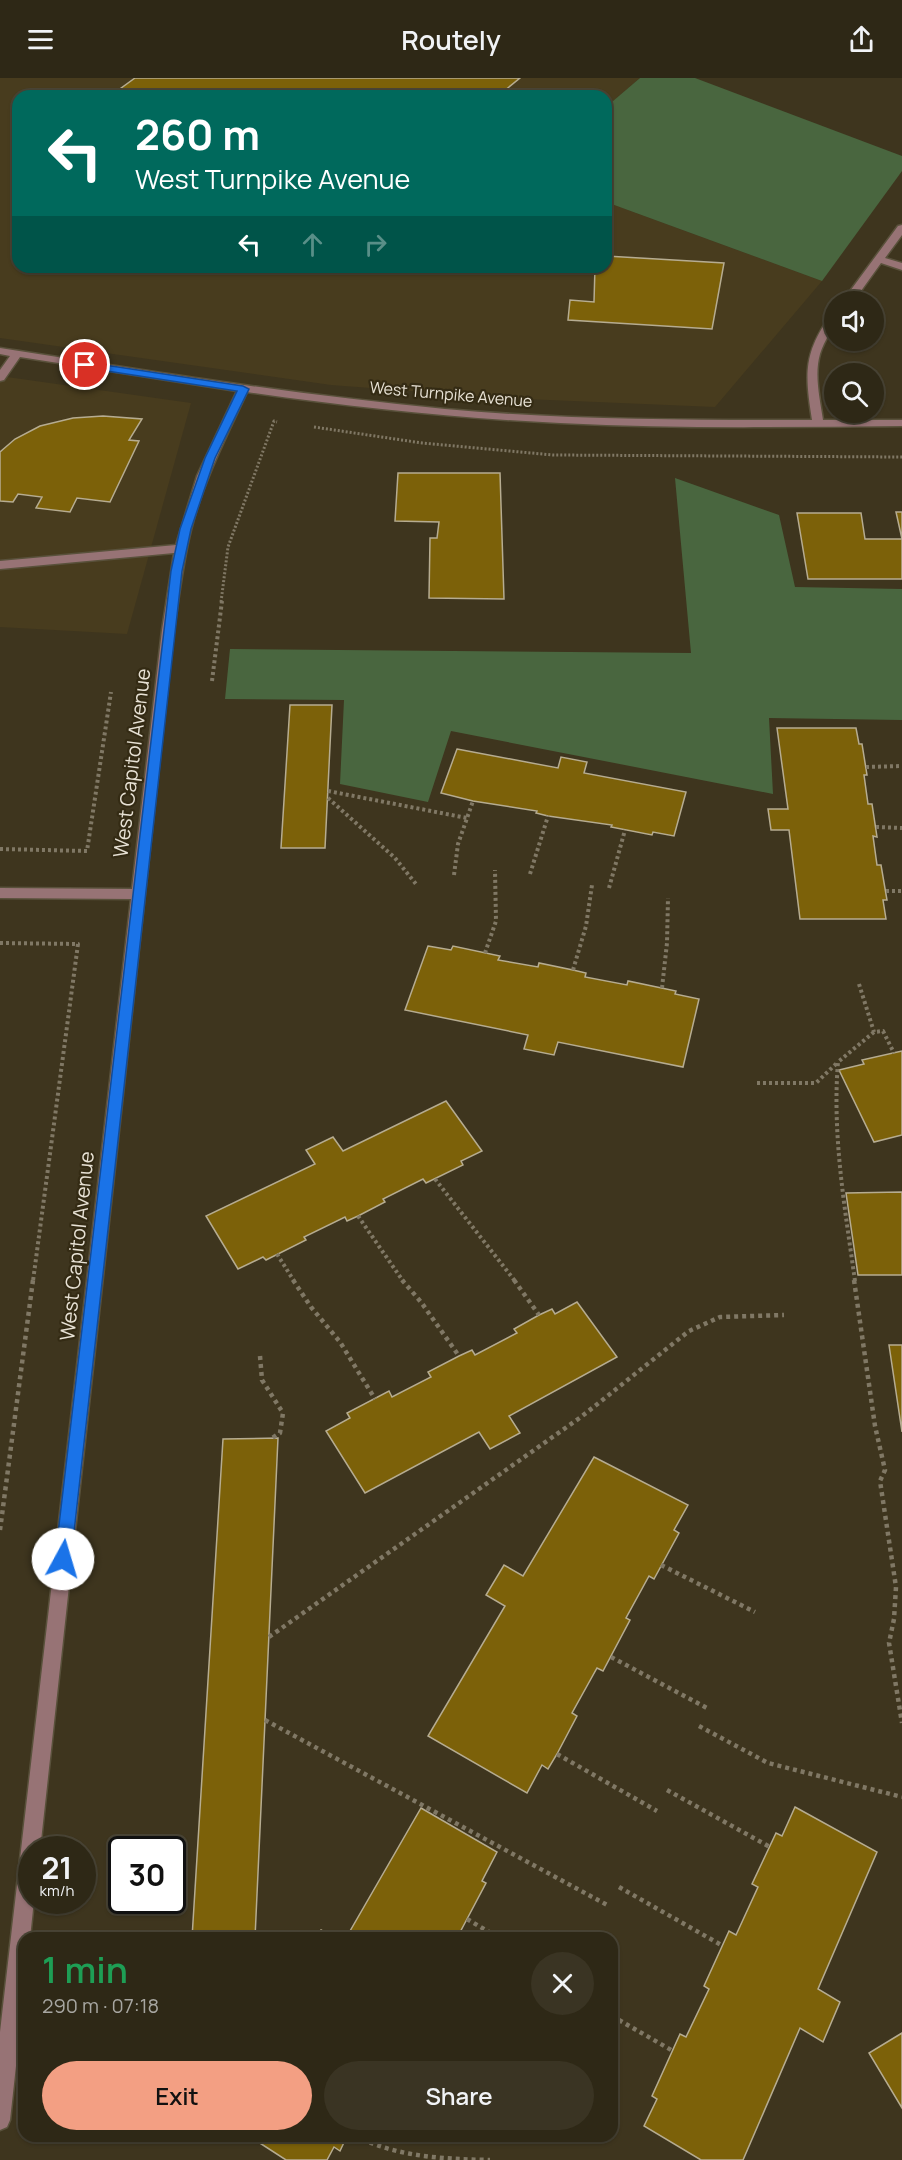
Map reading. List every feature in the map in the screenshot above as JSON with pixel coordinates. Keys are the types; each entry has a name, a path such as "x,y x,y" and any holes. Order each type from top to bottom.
{"street":[{"path":"855,291 902,228"},
{"path":"879,259 902,267"},
{"path":"818,423 810,364 824,332"},
{"name":"West Turnpike Avenue","path":"0,351 243,389 460,413 575,421 902,423"},
{"path":"0,378 17,354"},
{"name":"West Capitol Avenue","path":"21,1932 168,630 189,519 210,458 243,389"},
{"path":"0,565 182,548"},
{"path":"0,893 138,894"},
{"name":"West Capitol Avenue","path":"0,2120 18,1960"}],"path":[{"path":"212,681 228,547 274,421 285,423"},
{"path":"308,426 422,443 553,455 902,457"},
{"path":"0,849 87,851 111,692"},
{"path":"866,767 902,766"},
{"path":"328,791 467,818"},
{"path":"327,798 395,858 416,884"},
{"path":"454,875 458,844 473,801"},
{"path":"530,874 548,816"},
{"path":"876,828 902,828"},
{"path":"609,888 625,830"},
{"path":"485,953 495,921 495,870"},
{"path":"573,970 586,926 592,885"},
{"path":"886,891 902,891"},
{"path":"662,988 667,943 668,898"},
{"path":"0,943 78,944 0,1530"},
{"path":"859,984 874,1032"},
{"path":"757,1083 816,1083 874,1032 883,1031 894,1053"},
{"path":"838,1062 835,1097 842,1191 875,1426 885,1470 880,1481 896,1587 894,1619 889,1644 902,1723"},
{"path":"435,1179 473,1230 502,1262 539,1315"},
{"path":"358,1216 393,1269 421,1302 459,1356"},
{"path":"277,1254 311,1307 340,1342 375,1399"},
{"path":"269,1637 581,1417 689,1331 720,1317 784,1315"},
{"path":"260,1356 262,1380 283,1413 280,1433 272,1438"},
{"path":"662,1565 755,1612"},
{"path":"610,1657 707,1708"},
{"path":"265,1720 609,1906"},
{"path":"699,1726 768,1763 902,1797"},
{"path":"557,1755 657,1811"},
{"path":"667,1790 770,1847"},
{"path":"619,1887 723,1946"},
{"path":"467,1919 489,1932"},
{"path":"618,2019 673,2051"},
{"path":"364,2142 404,2157 490,2160"}],"shaded area":[{"path":"0,78 640,78 612,102 612,90 12,90 12,273 612,273 612,204 822,281 715,407 503,398 331,385 0,338"},
{"path":"0,376 191,403 127,634 0,627"}],"green space":[{"path":"640,78 695,78 902,156 902,171 822,281 612,204 612,102"},
{"path":"675,478 779,515 795,587 902,589 902,720 769,718 773,794 451,731 428,802 340,784 344,700 225,699 230,649 691,653"}],"building":[{"path":"135,78 520,78 505,90 118,90"},
{"path":"612,256 724,263 712,329 568,320 570,300 594,302 595,273 612,273"},
{"path":"103,416 142,419 129,440 139,441 110,502 77,498 70,512 36,508 42,497 18,494 13,502 0,501 0,452 15,439 40,426 73,418"},
{"path":"398,473 500,473 504,599 429,598 430,538 437,538 439,522 395,521"},
{"path":"896,512 902,512 902,539"},
{"path":"797,513 861,513 865,539 902,539 902,579 808,579"},
{"path":"290,705 332,705 325,848 281,848"},
{"path":"777,728 856,728 859,744 862,744 867,775 864,775 868,804 872,804 877,837 873,836 877,865 881,865 887,900 883,900 886,919 800,919 789,830 771,830 768,809 788,809"},
{"path":"457,749 558,768 561,757 587,762 584,773 686,792 674,836 653,832 652,835 611,827 612,825 548,816 536,813 537,811 473,801 441,793"},
{"path":"428,946 451,950 453,946 500,956 498,960 538,967 539,963 586,973 585,977 627,985 628,981 676,991 675,994 699,999 683,1067 558,1042 554,1055 524,1049 528,1035 405,1010"},
{"path":"902,1051 902,1135 874,1142 839,1070 864,1064 862,1060"},
{"path":"446,1101 482,1151 461,1161 463,1165 426,1183 423,1179 383,1199 385,1202 358,1216 347,1221 345,1217 304,1237 306,1240 266,1260 263,1257 238,1269 206,1216 315,1164 306,1150 333,1137 343,1151"},
{"path":"902,1192 902,1275 858,1275 846,1193"},
{"path":"577,1302 617,1357 509,1416 520,1433 490,1449 479,1432 365,1493 326,1431 350,1418 347,1413 389,1391 392,1397 431,1377 428,1372 459,1356 472,1350 475,1355 517,1333 514,1329 539,1315 552,1309 555,1314"},
{"path":"889,1345 902,1345 902,1432"},
{"path":"278,1438 255,1932 192,1932 223,1439"},
{"path":"594,1457 688,1505 674,1530 679,1533 654,1579 649,1576 626,1618 630,1620 603,1671 597,1668 572,1713 577,1716 557,1754 548,1769 542,1765 527,1793 428,1736 505,1606 486,1595 504,1565 523,1576"},
{"path":"795,1807 877,1852 818,1989 840,2002 823,2042 800,2028 743,2160 701,2160 644,2126 657,2099 652,2096 680,2034 686,2037 709,1989 704,1986 729,1931 736,1935 758,1887 752,1884 776,1833 782,1836"},
{"path":"421,1808 497,1852 482,1881 486,1883 460,1932 349,1932"},
{"path":"902,2033 902,2108 869,2053"},
{"path":"258,2142 344,2142 340,2151 334,2147 327,2160 286,2160"}],"route":[{"path":"63,1559 176,571 198,490 210,458 243,389 85,365"}]}
